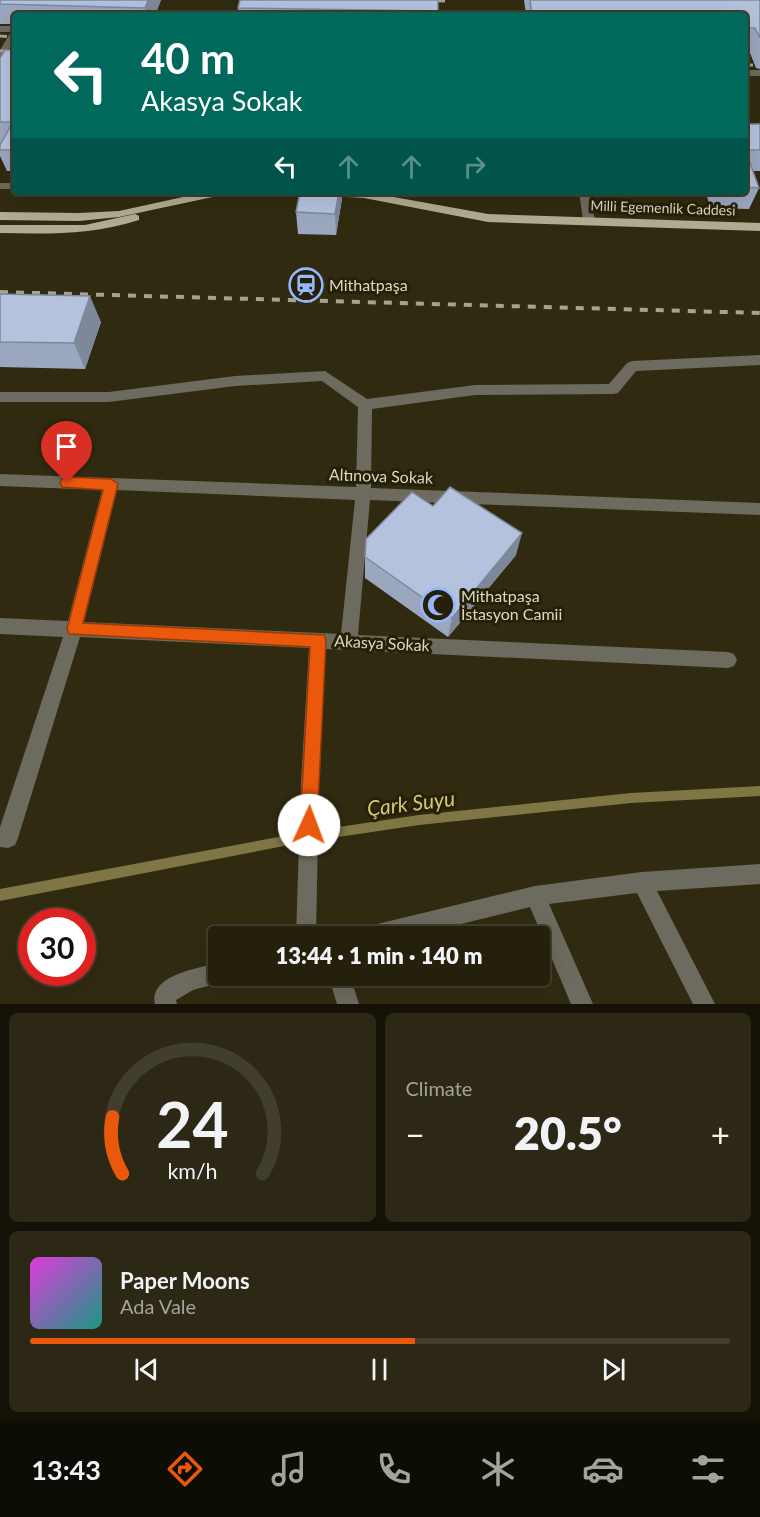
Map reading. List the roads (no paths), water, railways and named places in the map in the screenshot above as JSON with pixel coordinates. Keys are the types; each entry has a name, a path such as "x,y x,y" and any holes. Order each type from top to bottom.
{"main road":[{"path":"0,216 79,217 119,214 209,195"},
{"name":"Milli Egemenlik Caddesi","path":"364,195 488,218 760,227"},
{"path":"0,229 74,230 116,225 180,202"}],"street":[{"path":"12,36 0,58 12,60"},
{"path":"585,195 589,220"},
{"path":"0,397 109,397 235,381 325,376 365,405 475,390 613,389 632,366 760,360"},
{"path":"349,641 363,493 365,405"},
{"name":"Altınova Sokak","path":"0,480 760,509"},
{"path":"0,837 8,838 74,629 111,484"},
{"name":"Akasya Sokak","path":"0,626 728,660"},
{"path":"306,926 309,803 318,640"},
{"path":"410,926 535,896 642,882 760,874"},
{"path":"642,882 704,1004"},
{"path":"535,896 582,1004"},
{"path":"165,999 189,980 208,976"},
{"path":"342,986 348,1004"}],"waterway":[{"name":"Çark Suyu","path":"0,895 305,837 419,820 631,798 760,791"}],"railway":[{"path":"396,0 450,1"},
{"path":"420,11 450,12"},
{"path":"0,36 12,37"},
{"path":"0,51 12,51"},
{"path":"748,65 760,65"},
{"path":"0,292 760,313"}],"place":[{"name":"Mithatpaşa","path":"306,285"},
{"name":"Mithatpaşa İstasyon Camii","path":"438,605"}]}
